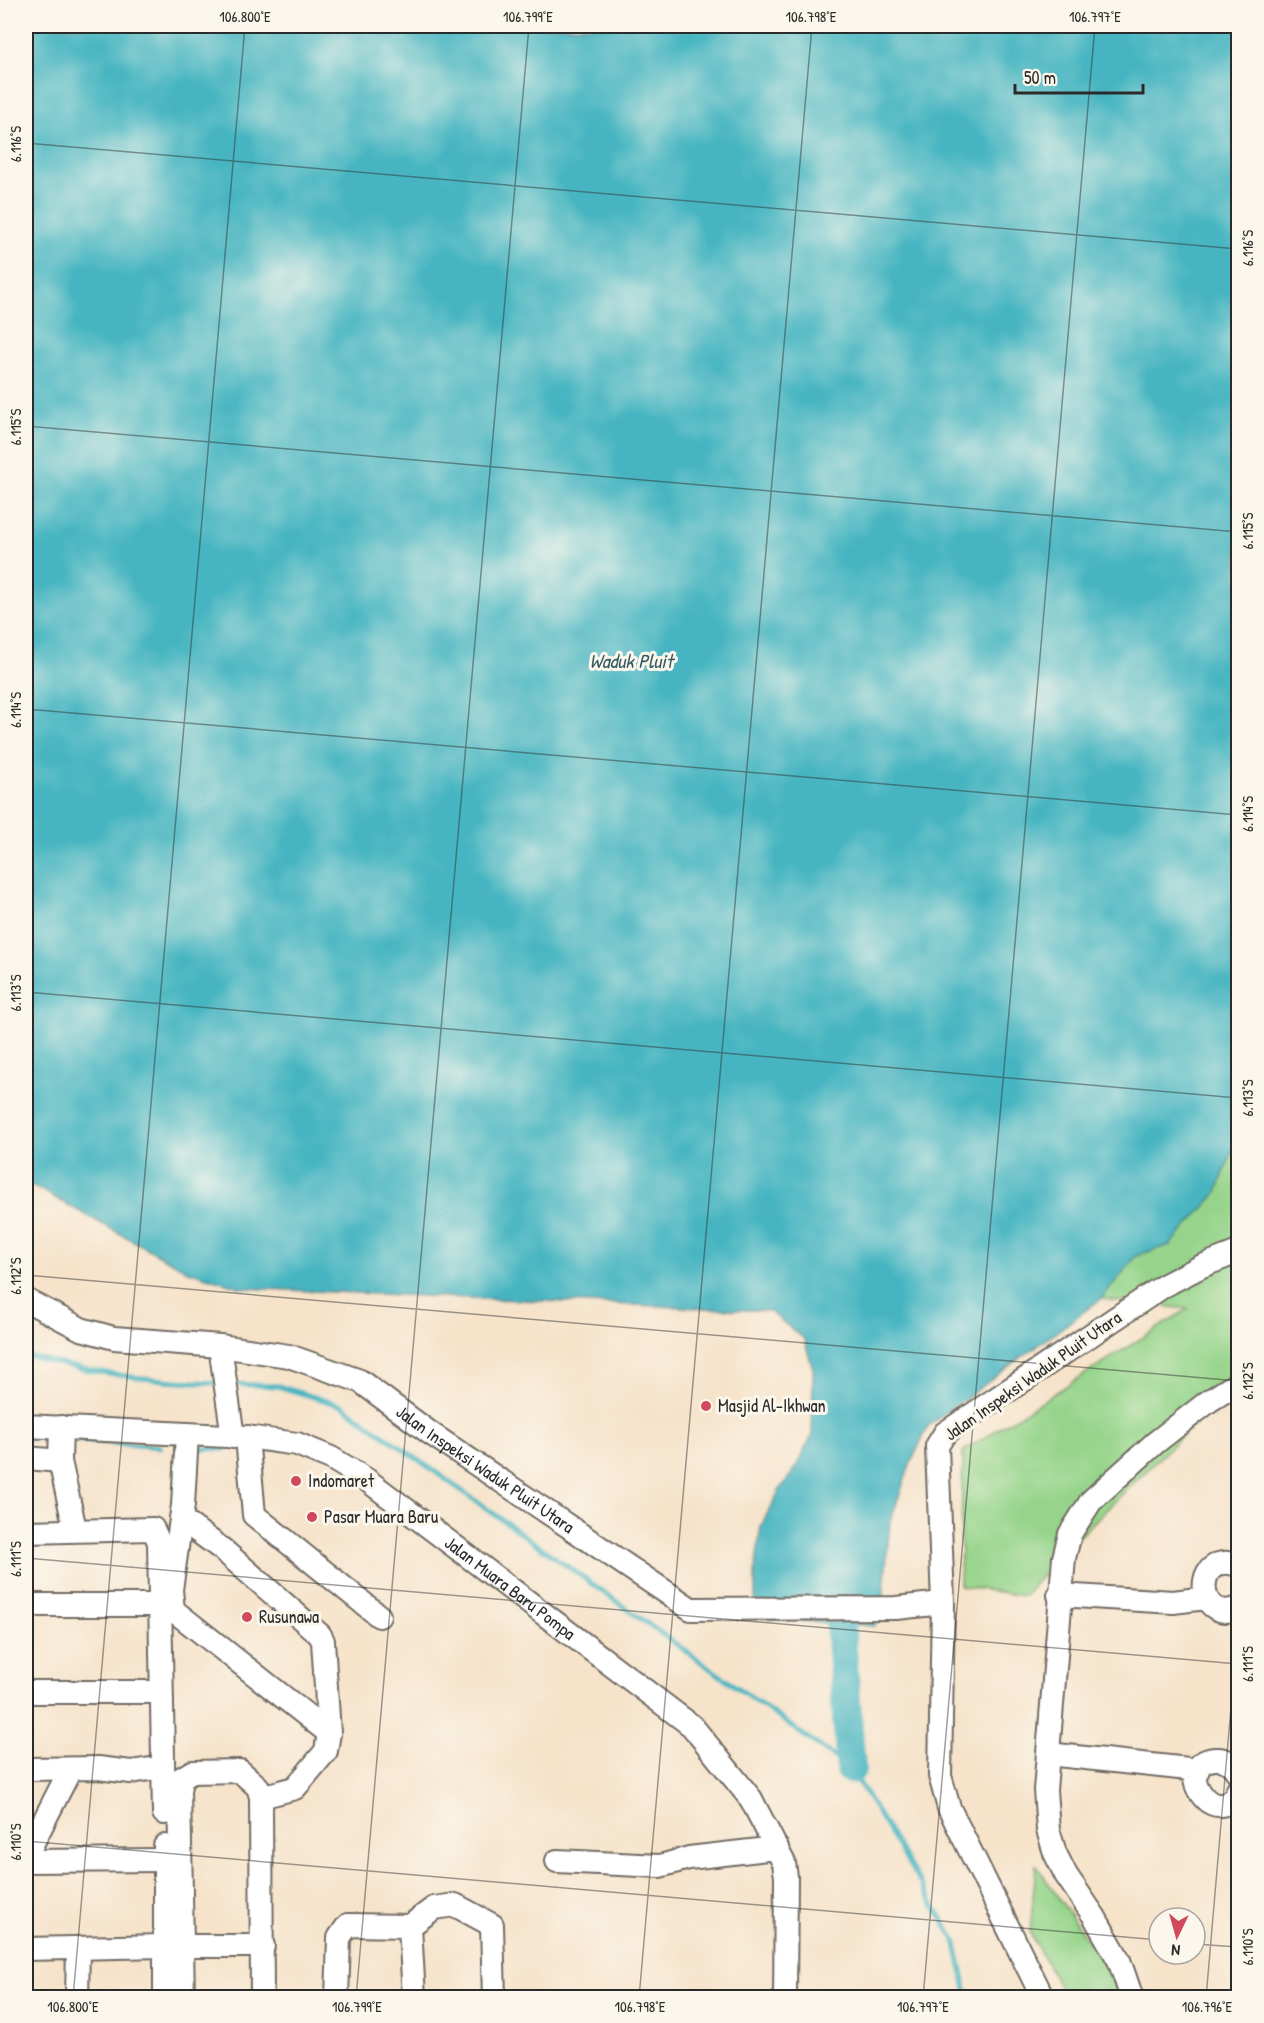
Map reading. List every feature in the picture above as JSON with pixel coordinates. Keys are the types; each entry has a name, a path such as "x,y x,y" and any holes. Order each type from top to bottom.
{"street":[{"name":"Jalan Inspeksi Waduk Pluit Utara","path":"1043,1998 943,1792 940,1776 943,1603 937,1446 945,1433 1165,1285 1202,1266 1239,1252"},
{"name":"Jalan Inspeksi Waduk Pluit Utara","path":"26,1300 81,1329 114,1338 221,1355 290,1356 360,1381 682,1605 700,1611 749,1607 896,1608 943,1603"},
{"path":"221,1355 231,1413 240,1437 254,1515 379,1616"},
{"path":"1132,1998 1119,1960 1055,1853 1048,1830 1046,1800 1048,1754 1059,1595 1064,1558 1070,1534 1091,1501 1155,1443 1209,1401 1239,1383"},
{"name":"Jalan Muara Baru Pompa","path":"26,1426 61,1432 187,1434 240,1437 297,1444 331,1458 367,1480 692,1726 751,1799 784,1863 787,1886 785,1998"},
{"path":"61,1432 60,1461 75,1529"},
{"path":"183,1998 173,1946 165,1860 161,1692 165,1604 181,1520 187,1434"},
{"path":"26,1458 60,1461"},
{"path":"181,1520 224,1550 320,1635 323,1641 329,1732 326,1751 295,1788 261,1797"},
{"path":"26,1532 75,1529 153,1529 159,1542 165,1604"},
{"path":"1239,1565 1228,1562 1213,1568 1204,1582 1206,1598 1219,1609 1227,1611 1239,1608"},
{"path":"1059,1595 1173,1602 1206,1598"},
{"path":"26,1605 165,1604 329,1732"},
{"path":"26,1692 161,1692"},
{"path":"1048,1754 1198,1770"},
{"path":"1239,1773 1234,1765 1215,1759 1205,1762 1198,1770 1195,1779 1196,1790 1210,1803 1221,1804 1230,1801 1239,1790"},
{"path":"26,1769 98,1768 131,1772 163,1767"},
{"path":"26,1856 70,1770"},
{"path":"165,1998 173,1946 179,1790 182,1778 192,1772 240,1771 258,1787 261,1797 262,1998"},
{"path":"557,1861 660,1866 689,1858 777,1848"},
{"path":"26,1861 165,1860"},
{"path":"337,1998 339,1938 348,1925 410,1926 434,1908 442,1905 455,1905 492,1924 494,1998"},
{"path":"410,1926 414,1998"},
{"path":"26,1949 262,1946"},
{"path":"77,1998 78,1948"}],"green space":[{"path":"1238,1135 1238,1381 1053,1562 1024,1596 960,1586 963,1451 1188,1309 1101,1299 1137,1255 1170,1245 1216,1194"},
{"path":"1036,1865 1123,1992 1123,1997 1065,1997 1030,1933"}],"water":[{"name":"Waduk Pluit","path":"26,26 1238,26 1238,1135 1216,1194 1170,1245 1137,1255 1101,1299 928,1426 910,1465 890,1522 883,1601 875,1626 755,1618 755,1572 761,1526 812,1435 813,1369 804,1339 769,1311 242,1288 188,1271 26,1182"}],"waterway":[{"path":"26,1355 121,1375 219,1383"},
{"path":"231,1384 278,1386 343,1406 851,1769 955,1940 968,1998"},
{"path":"26,1437 33,1438"},
{"path":"75,1440 160,1447"},
{"path":"195,1448 225,1449"},
{"path":"837,1584 851,1769"}],"place":[{"name":"Masjid Al-Ikhwan","path":"706,1406"},
{"name":"Indomaret","path":"296,1481"},
{"name":"Pasar Muara Baru","path":"312,1517"},
{"name":"Rusunawa","path":"247,1617"}]}
